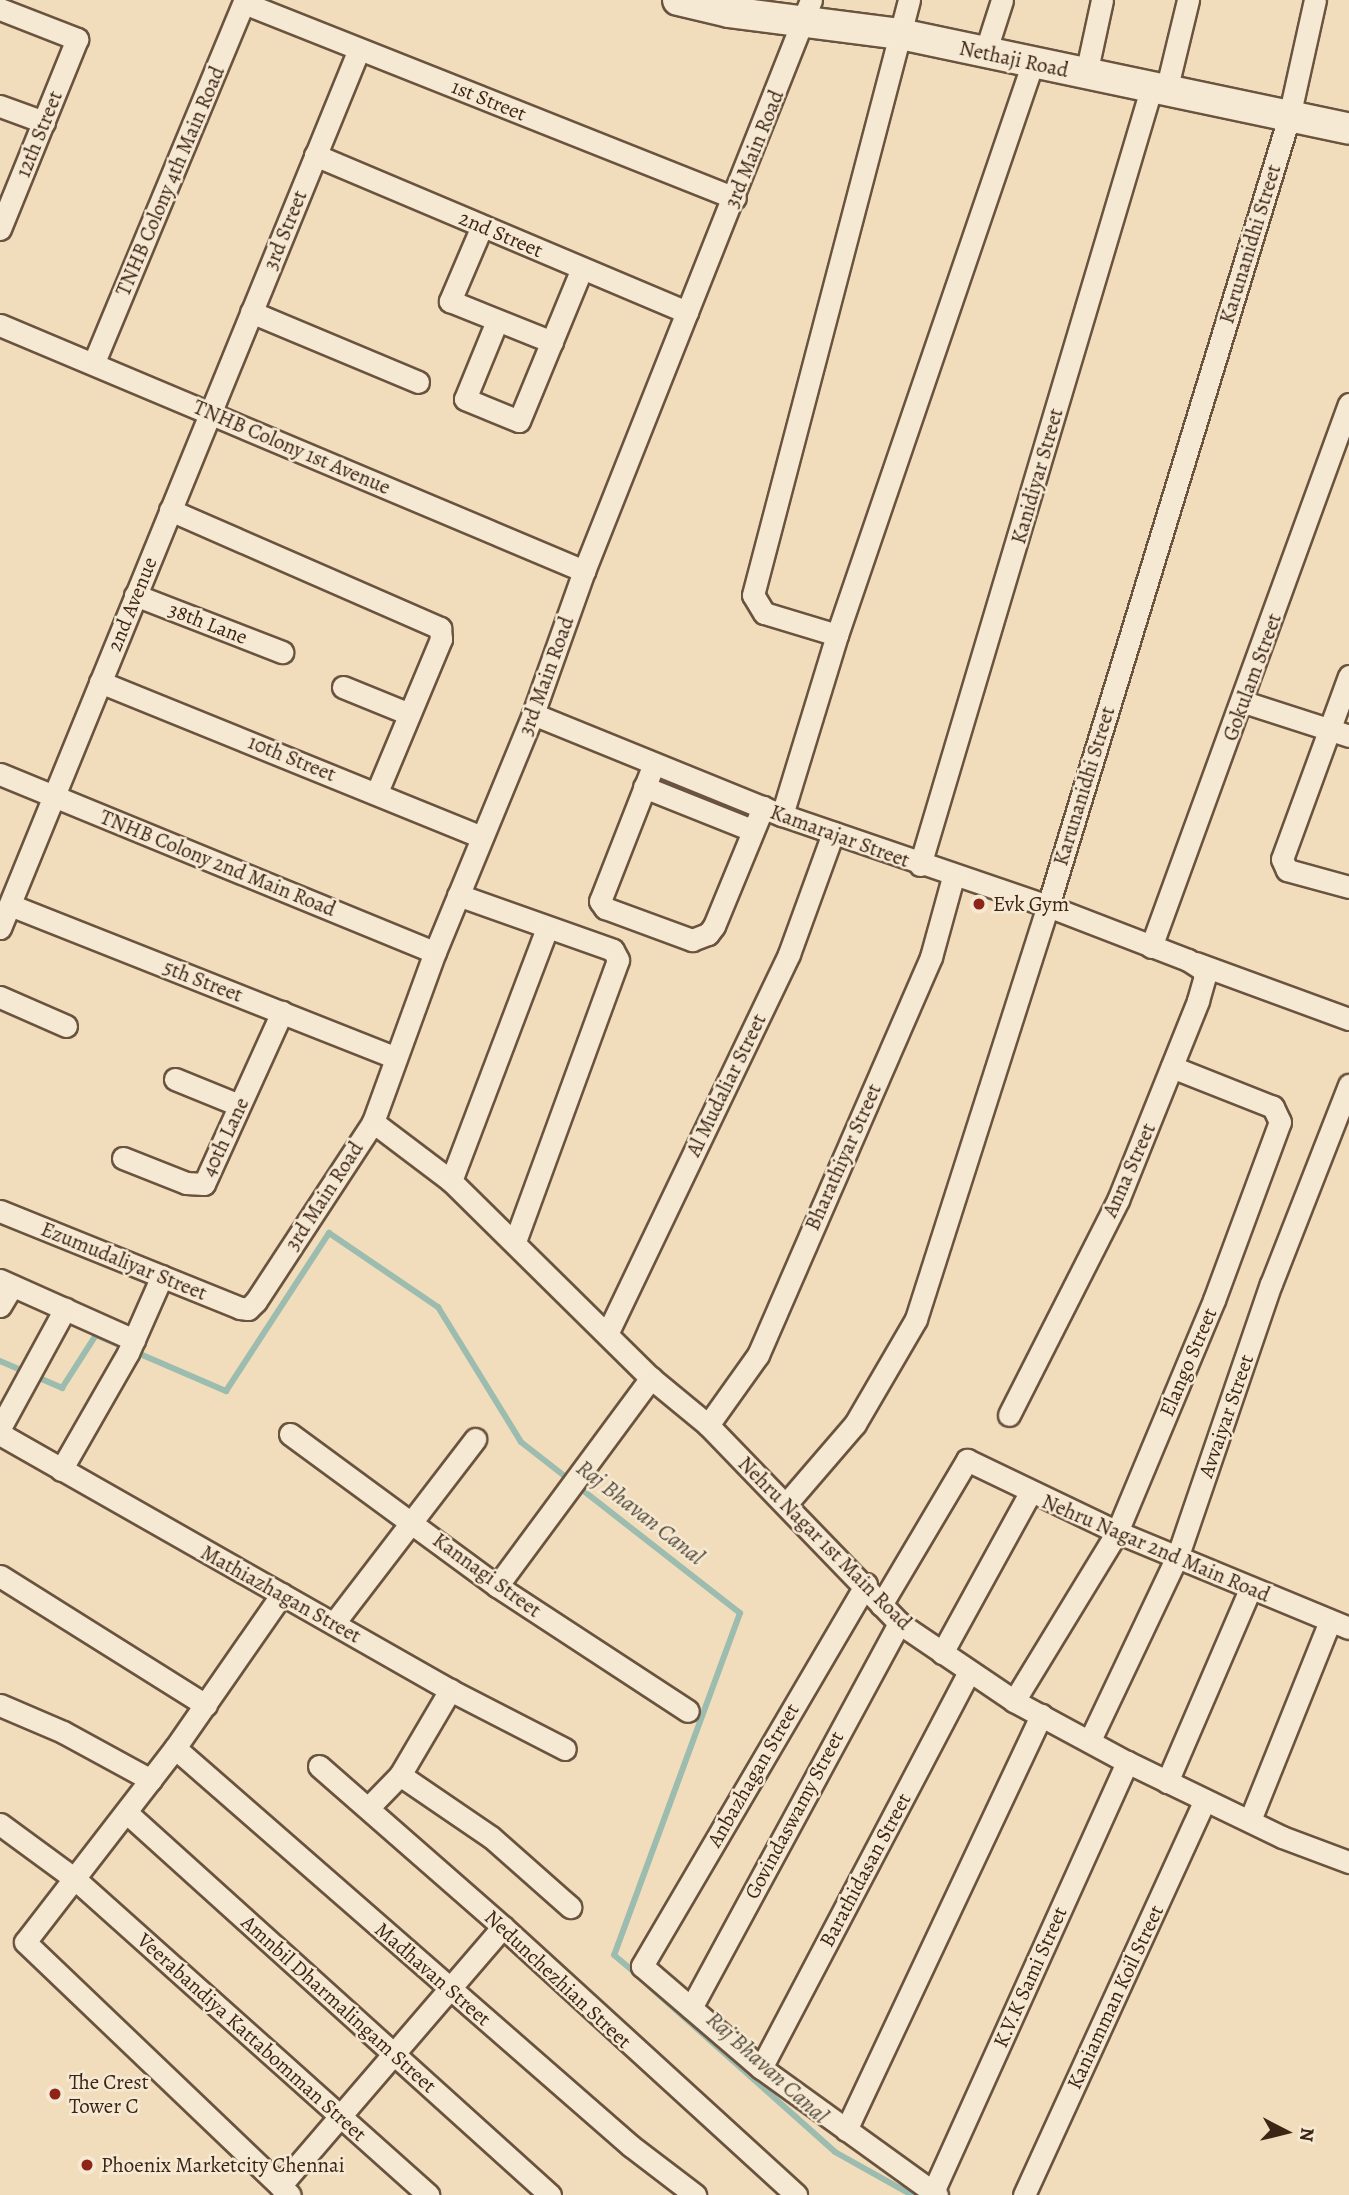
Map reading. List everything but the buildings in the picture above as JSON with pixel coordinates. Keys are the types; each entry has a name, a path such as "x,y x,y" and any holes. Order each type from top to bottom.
{"street":[{"name":"Nethaji Road","path":"678,0 808,11 1032,65 1349,129"},
{"path":"837,635 764,613 753,595 909,0"},
{"path":"985,53 1002,0"},
{"path":"1086,74 1102,0"},
{"name":"Kanidiyar Street","path":"919,865 1188,0"},
{"name":"Karunanidhi Street","path":"787,1503 855,1424 916,1319 1048,906 1289,117 1314,0"},
{"name":"1st Street","path":"245,1 735,198"},
{"name":"TNHB Colony 4th Main Road","path":"94,362 245,1"},
{"name":"12th Street","path":"0,9 77,39 44,122 6,200 0,229"},
{"name":"3rd Main Road","path":"248,1309 373,1122 435,952 533,714 584,571 808,11"},
{"name":"3rd Street","path":"209,412 359,48"},
{"path":"653,766 601,892 605,908 692,940 701,939 714,926 752,830 773,811 837,635 1032,65"},
{"path":"0,106 44,122"},
{"name":"2nd Street","path":"315,155 687,312"},
{"path":"482,226 450,301 552,342"},
{"path":"497,321 465,399 519,421 582,268"},
{"path":"251,312 418,382"},
{"name":"TNHB Colony 1st Avenue","path":"0,325 94,362 584,571"},
{"name":"Gokulam Street","path":"1151,947 1244,702 1349,404"},
{"name":"2nd Avenue","path":"0,928 209,412"},
{"path":"170,510 438,625 440,639 377,792"},
{"name":"38th Lane","path":"135,595 282,652"},
{"path":"1349,676 1339,732 1283,866 1349,887"},
{"name":"10th Street","path":"100,682 377,792 482,837"},
{"path":"343,687 410,714"},
{"path":"1244,702 1339,732"},
{"name":"Kamarajar Street","path":"533,714 653,766 919,865 1048,906 1151,947"},
{"name":"TNHB Colony 2nd Main Road","path":"0,774 435,952"},
{"path":"644,787 752,830"},
{"name":"Al Mudaliar Street","path":"608,1332 789,954 833,833"},
{"name":"Bharathiyar Street","path":"708,1425 758,1355 931,957 953,877"},
{"path":"458,895 613,950 618,968 515,1242"},
{"name":"5th Street","path":"10,905 396,1058"},
{"path":"452,1181 547,928"},
{"path":"1151,947 1349,1019"},
{"name":"Anna Street","path":"1009,1415 1118,1200 1203,987 1205,976 1196,963"},
{"path":"0,997 66,1026"},
{"name":"40th Lane","path":"123,1158 186,1183 204,1184 282,1012"},
{"name":"Elango Street","path":"1014,1702 1117,1532 1214,1300 1280,1122 1273,1107 1172,1067"},
{"path":"175,1079 239,1105"},
{"name":"Avvaiyar Street","path":"1090,1740 1178,1555 1271,1284 1349,1085"},
{"name":"Nehru Nagar 1st Main Road","path":"373,1122 452,1181 608,1332 651,1378 708,1425 787,1503 866,1584 881,1605 899,1623 1014,1702 1127,1762 1250,1820 1347,1855"},
{"name":"Ezumudaliyar Street","path":"0,1211 248,1309"},
{"path":"61,1470 134,1340 162,1276"},
{"path":"0,1306 6,1283 134,1340"},
{"path":"0,1428 65,1309"},
{"path":"497,1586 651,1378"},
{"name":"Mathiazhagan Street","path":"0,1434 450,1690 565,1749"},
{"name":"Kannagi Street","path":"290,1434 413,1521 497,1586 688,1711"},
{"path":"334,1623 475,1438"},
{"name":"Nehru Nagar 2nd Main Road","path":"881,1605 967,1460 1030,1493 1117,1532 1340,1624"},
{"path":"942,1653 1030,1493"},
{"path":"0,1576 205,1705"},
{"name":"Anbazhagan Street","path":"691,2008 642,1966 866,1584"},
{"path":"1167,1782 1250,1589"},
{"path":"282,1594 127,1813 25,1942 285,2191 394,2053 503,1927"},
{"name":"Govindaswamy Street","path":"691,2008 899,1623"},
{"path":"1250,1820 1340,1624"},
{"name":"Barathidasan Street","path":"761,2068 969,1672"},
{"path":"368,1808 400,1775 450,1690"},
{"path":"0,1705 63,1732 151,1780"},
{"path":"846,2130 1041,1715"},
{"name":"Madhavan Street","path":"175,1748 631,2146 695,2195"},
{"name":"K.V.K Sami Street","path":"935,2193 1127,1762"},
{"name":"Nedunchezhian Street","path":"319,1766 503,1927 796,2195"},
{"path":"400,1775 491,1837 570,1907"},
{"name":"Kaniamman Koil Street","path":"1024,2195 1205,1800"},
{"name":"Amnbil Dharmalingam Street","path":"127,1813 550,2195"},
{"name":"Veerabandiya Kattabomman Street","path":"0,1824 75,1880 428,2195"},
{"path":"691,2008 761,2068 935,2193"}],"waterway":[{"name":"Raj Bhavan Canal","path":"0,1361 62,1388 96,1335 226,1391 329,1233 438,1307 521,1442 740,1613 614,1955 639,1976"},
{"name":"Raj Bhavan Canal","path":"649,1986 835,2152 912,2195"}],"place":[{"name":"Evk Gym","path":"979,904"},
{"name":"The Crest Tower C","path":"55,2094"},
{"name":"Phoenix Marketcity Chennai","path":"87,2165"}]}
